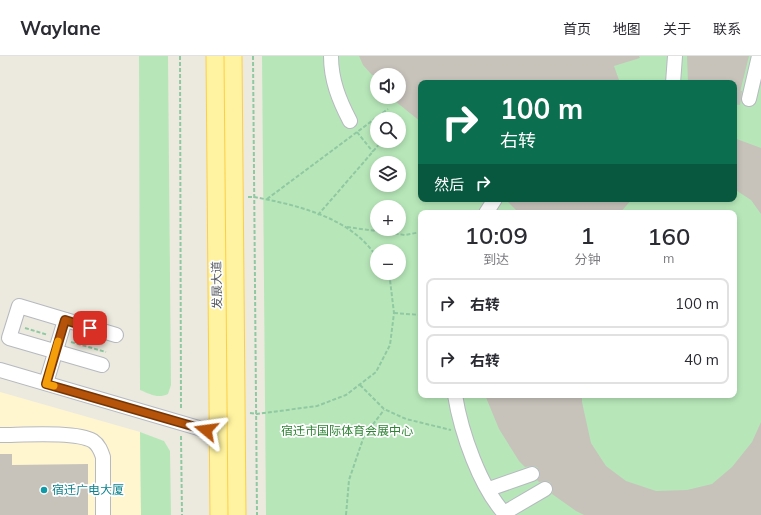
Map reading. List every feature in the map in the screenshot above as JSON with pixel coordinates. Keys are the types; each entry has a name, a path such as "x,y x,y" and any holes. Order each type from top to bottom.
{"main road":[{"name":"发展大道","path":"215,56 219,515"},
{"name":"发展大道","path":"233,56 237,515"}],"street":[{"path":"332,56 333,78 338,98 353,126"},
{"path":"673,80 675,56"},
{"path":"750,99 759,56"},
{"path":"102,365 9,338 18,306 116,336"},
{"path":"46,384 65,320"},
{"path":"0,370 219,434"},
{"path":"456,398 465,432 479,472 505,514 545,489"},
{"path":"0,435 76,436 94,442 100,448 102,457 103,515"},
{"path":"489,489 532,474"}],"path":[{"path":"180,56 182,515"},
{"path":"253,56 257,515"},
{"path":"267,199 353,126 388,109"},
{"path":"353,126 373,152"},
{"path":"318,215 376,148"},
{"path":"234,197 254,197 299,206 346,227 405,235 418,233"},
{"path":"346,227 370,247"},
{"path":"236,412 257,414 316,406 346,395 376,372 390,345 394,313 390,280"},
{"path":"394,313 418,315"},
{"path":"360,385 384,409 406,419 435,427 465,432"},
{"path":"346,515 350,480 364,436 384,409"}],"shaded area":[{"path":"0,392 140,432 141,515 0,515"}],"green space":[{"path":"139,56 168,56 171,385 168,394 161,396 140,390"},
{"name":"宿迁市国际体育会展中心","path":"262,56 761,56 761,515 266,515"},
{"path":"140,432 164,441 170,451 171,515 141,515"}],"building":[{"path":"359,56 639,56 640,58 614,66 619,80 418,80 418,120 399,104 406,104 406,68 370,68 370,73 363,65"},
{"path":"687,56 749,56 737,104 737,80 688,80"},
{"path":"737,139 761,148 761,214 751,200 737,191"},
{"path":"508,202 629,202 623,210 516,210"},
{"path":"486,398 582,398 591,443 606,466 626,481 656,491 687,490 712,484 732,467 752,442 761,422 761,515 584,515 552,494 553,489 550,482 539,482 537,480 540,476 540,472 537,467 525,467 519,461 499,429"},
{"name":"宿迁广电大厦","path":"0,454 12,454 12,465 88,464 88,515 0,515"}],"tunnel":[{"path":"737,97 741,98"}],"slow traffic":[{"path":"54,386 46,384 58,341"}],"place":[{"name":"宿迁广电大厦","path":"44,490"}],"route":[{"path":"90,328 65,320 46,384 206,430"}]}
